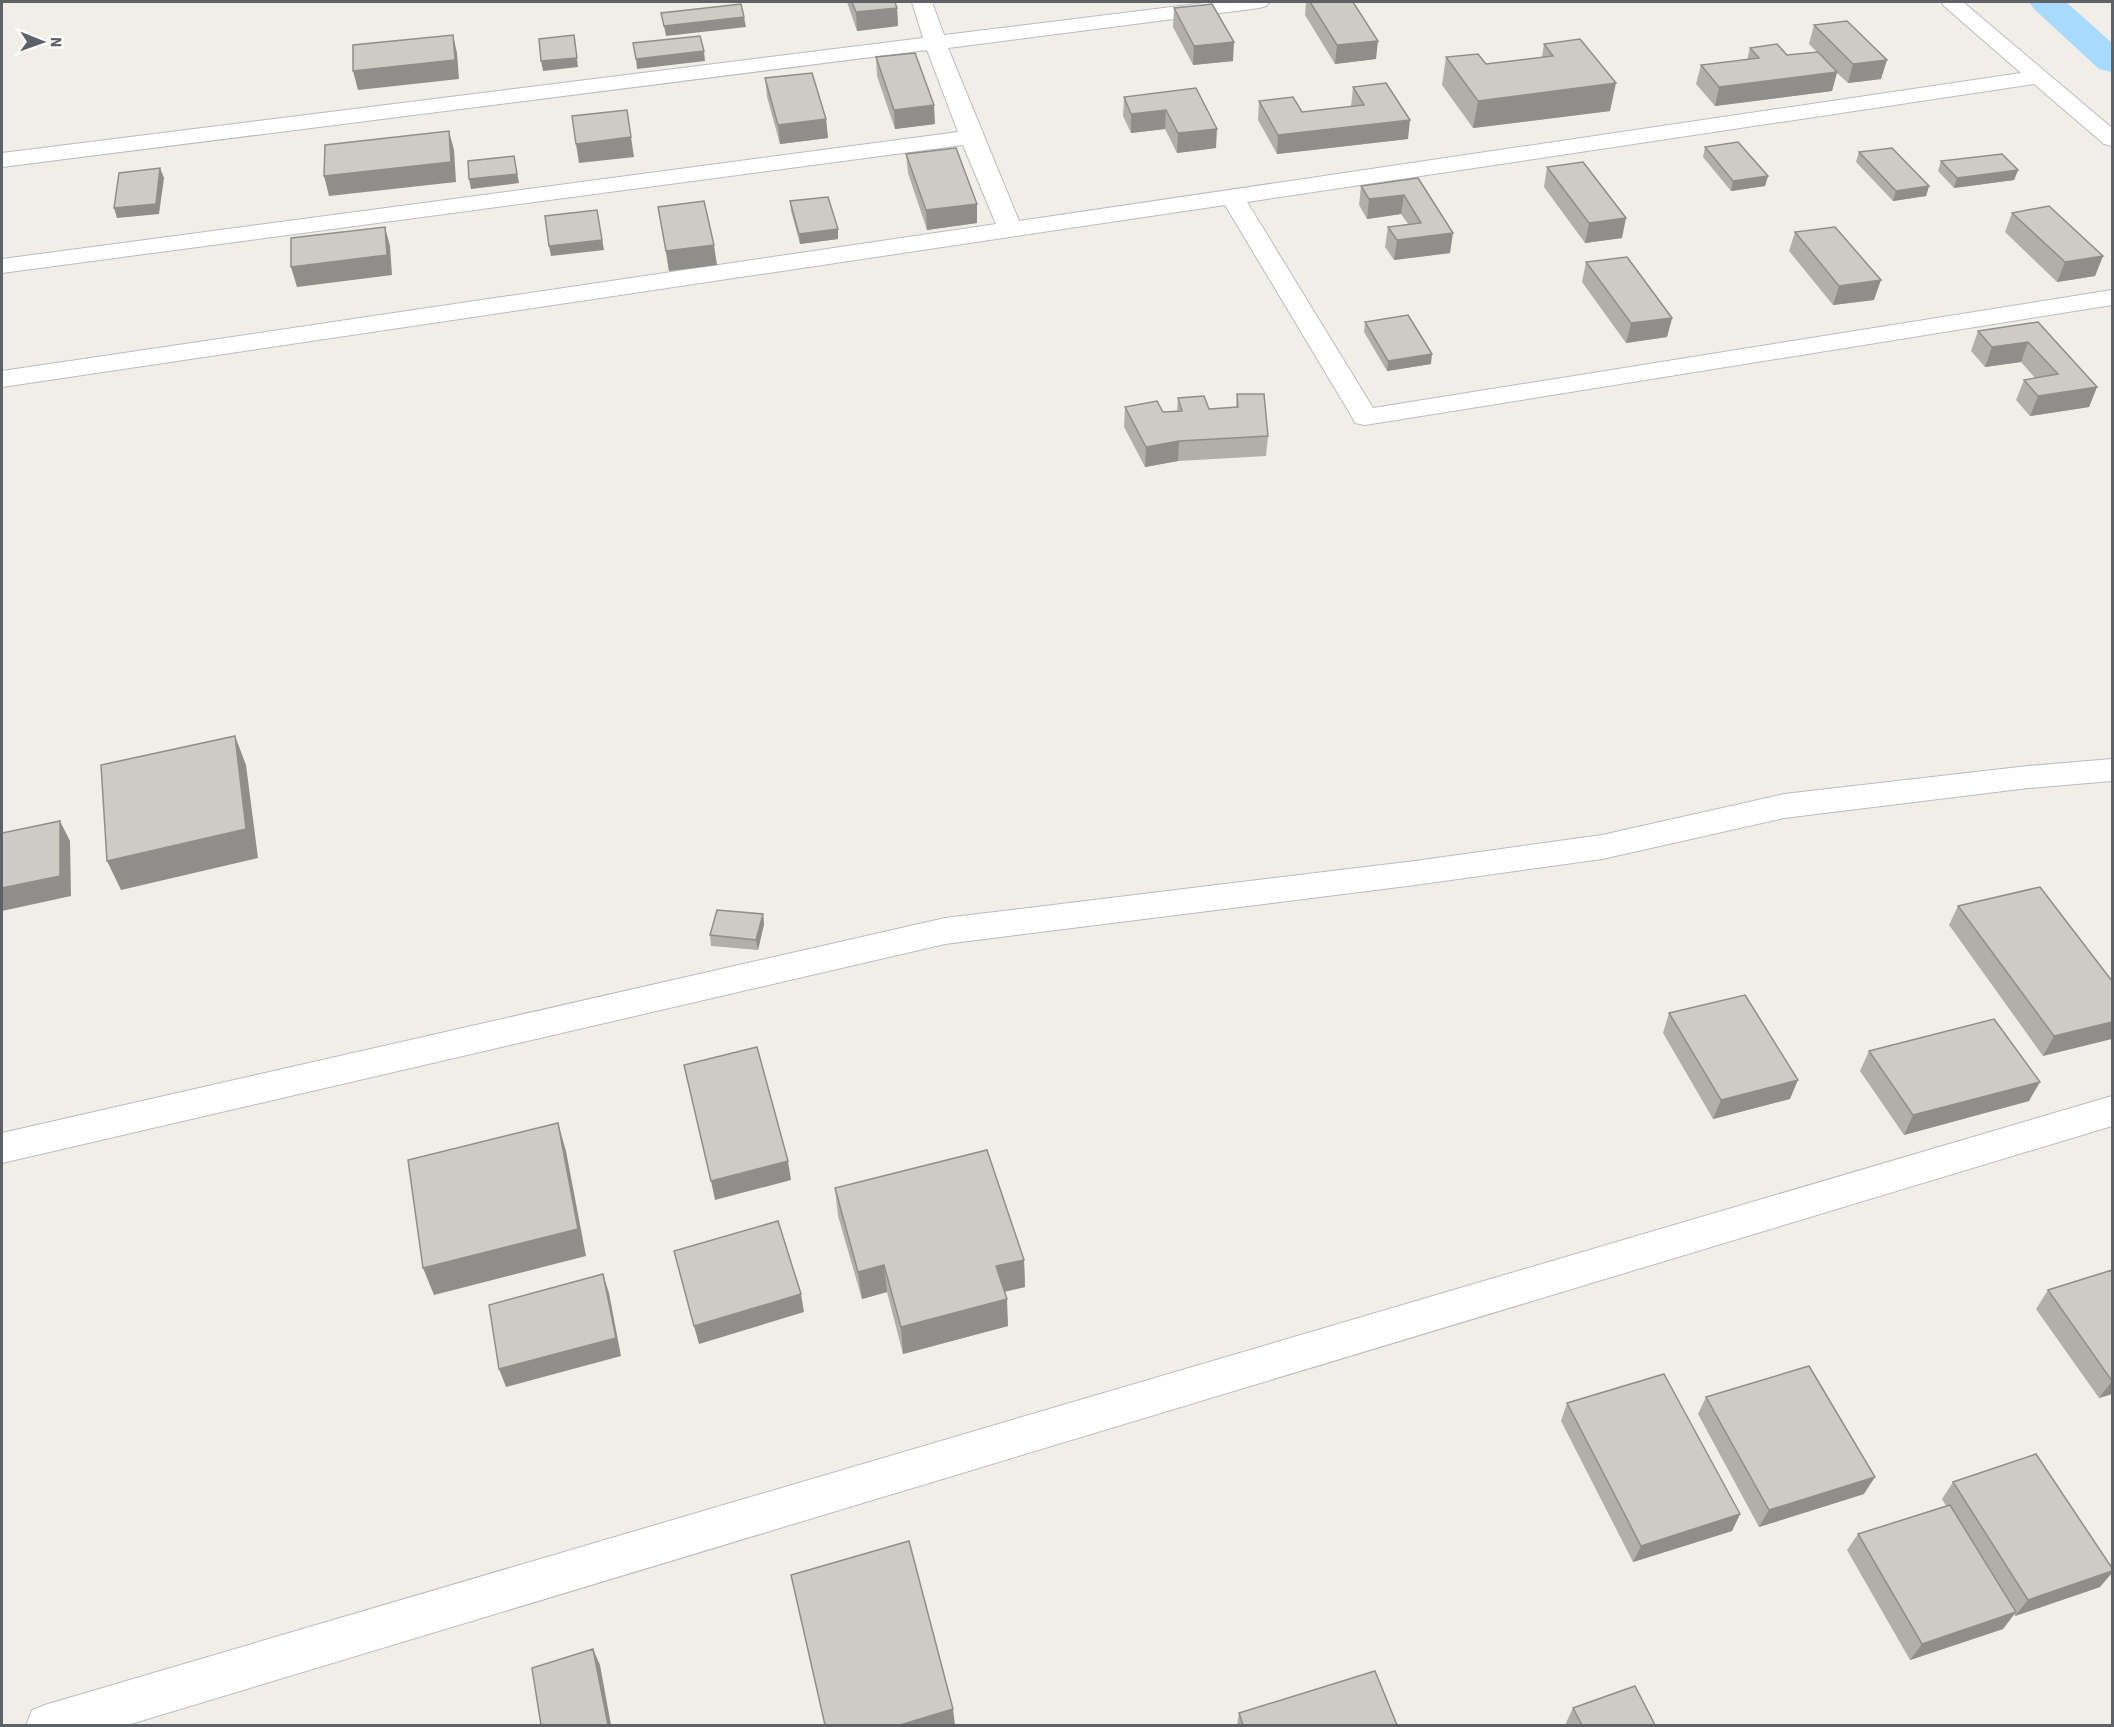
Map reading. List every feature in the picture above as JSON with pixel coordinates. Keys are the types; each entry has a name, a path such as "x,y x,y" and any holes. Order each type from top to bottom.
{"street":[{"path":"922,2 934,42 1010,230"},
{"path":"2,160 1259,2"},
{"path":"1951,2 2112,139"},
{"path":"2,379 2039,77"},
{"path":"2,266 971,137"},
{"path":"1232,196 1365,417 2112,298"},
{"path":"2,1148 945,931 1602,847 1784,806 2028,777 2112,770"},
{"path":"48,1725 2112,1111"}],"building":[{"path":"852,2 895,2 897,8 856,12"},
{"path":"1310,2 1353,2 1378,41 1337,45"},
{"path":"741,4 744,17 664,26 661,13"},
{"path":"1212,4 1234,42 1194,46 1174,8"},
{"path":"1847,21 1887,60 1853,64 1814,25"},
{"path":"453,35 455,60 353,71 353,45"},
{"path":"574,35 577,58 541,61 539,39"},
{"path":"700,36 704,51 636,59 633,43"},
{"path":"1580,39 1616,83 1478,101 1446,57 1478,54 1486,64 1553,56 1544,44"},
{"path":"1777,44 1787,55 1818,52 1837,72 1719,87 1701,65 1759,58 1750,48"},
{"path":"915,53 934,105 894,110 876,57"},
{"path":"812,73 826,119 778,125 765,78"},
{"path":"1386,83 1410,120 1278,135 1259,101 1293,97 1302,112 1364,105 1353,87"},
{"path":"1196,88 1217,129 1178,133 1166,110 1131,114 1124,97"},
{"path":"627,110 631,137 576,144 572,116"},
{"path":"449,131 451,162 324,176 325,145"},
{"path":"1738,142 1768,176 1733,181 1705,147"},
{"path":"956,148 977,204 926,210 906,154"},
{"path":"1892,148 1929,186 1896,191 1859,152"},
{"path":"2002,154 2018,170 1957,178 1941,161"},
{"path":"514,156 517,174 469,179 468,161"},
{"path":"1583,162 1626,218 1589,223 1547,167"},
{"path":"160,168 156,204 114,208 119,173"},
{"path":"1418,178 1453,233 1397,240 1388,227 1421,223 1404,195 1369,199 1361,186"},
{"path":"828,197 838,229 799,234 790,201"},
{"path":"704,201 714,245 666,251 658,207"},
{"path":"2049,206 2103,256 2065,262 2012,213"},
{"path":"597,210 602,240 549,246 545,216"},
{"path":"385,227 387,255 291,267 291,238"},
{"path":"1835,227 1881,280 1839,286 1795,232"},
{"path":"1627,257 1672,318 1631,323 1586,262"},
{"path":"1408,315 1432,354 1388,361 1365,322"},
{"path":"2038,322 2097,387 2038,396 2024,380 2058,374 2028,342 1992,347 1978,331"},
{"path":"1237,394 1264,394 1268,436 1179,441 1146,447 1125,407 1157,401 1163,412 1182,411 1178,398 1204,396 1209,409 1238,407"},
{"path":"235,736 246,829 107,861 101,765"},
{"path":"60,821 60,876 2,888 2,833"},
{"path":"2040,887 2112,981 2112,1022 2054,1036 1958,906"},
{"path":"717,910 763,914 756,940 710,935"},
{"path":"1745,995 1798,1080 1721,1100 1669,1013"},
{"path":"1994,1019 2040,1082 1913,1115 1869,1051"},
{"path":"757,1047 788,1161 711,1181 684,1065"},
{"path":"558,1123 578,1229 423,1268 408,1160"},
{"path":"987,1150 1024,1260 996,1266 1007,1299 901,1327 884,1265 858,1272 835,1188"},
{"path":"778,1221 801,1294 694,1326 674,1251"},
{"path":"2112,1270 2112,1381 2048,1290"},
{"path":"603,1274 616,1338 499,1369 489,1305"},
{"path":"1809,1366 1875,1477 1769,1510 1706,1397"},
{"path":"1664,1374 1740,1514 1641,1546 1567,1403"},
{"path":"2036,1454 2112,1571 2028,1600 1953,1482"},
{"path":"1950,1505 2016,1612 1922,1644 1858,1534"},
{"path":"909,1541 953,1709 900,1725 825,1725 791,1575"},
{"path":"593,1649 608,1725 541,1725 532,1668"},
{"path":"1375,1671 1397,1725 1243,1725 1239,1713"},
{"path":"1635,1686 1655,1725 1582,1725 1573,1708"}],"waterway":[{"path":"2046,2 2112,61"}]}
